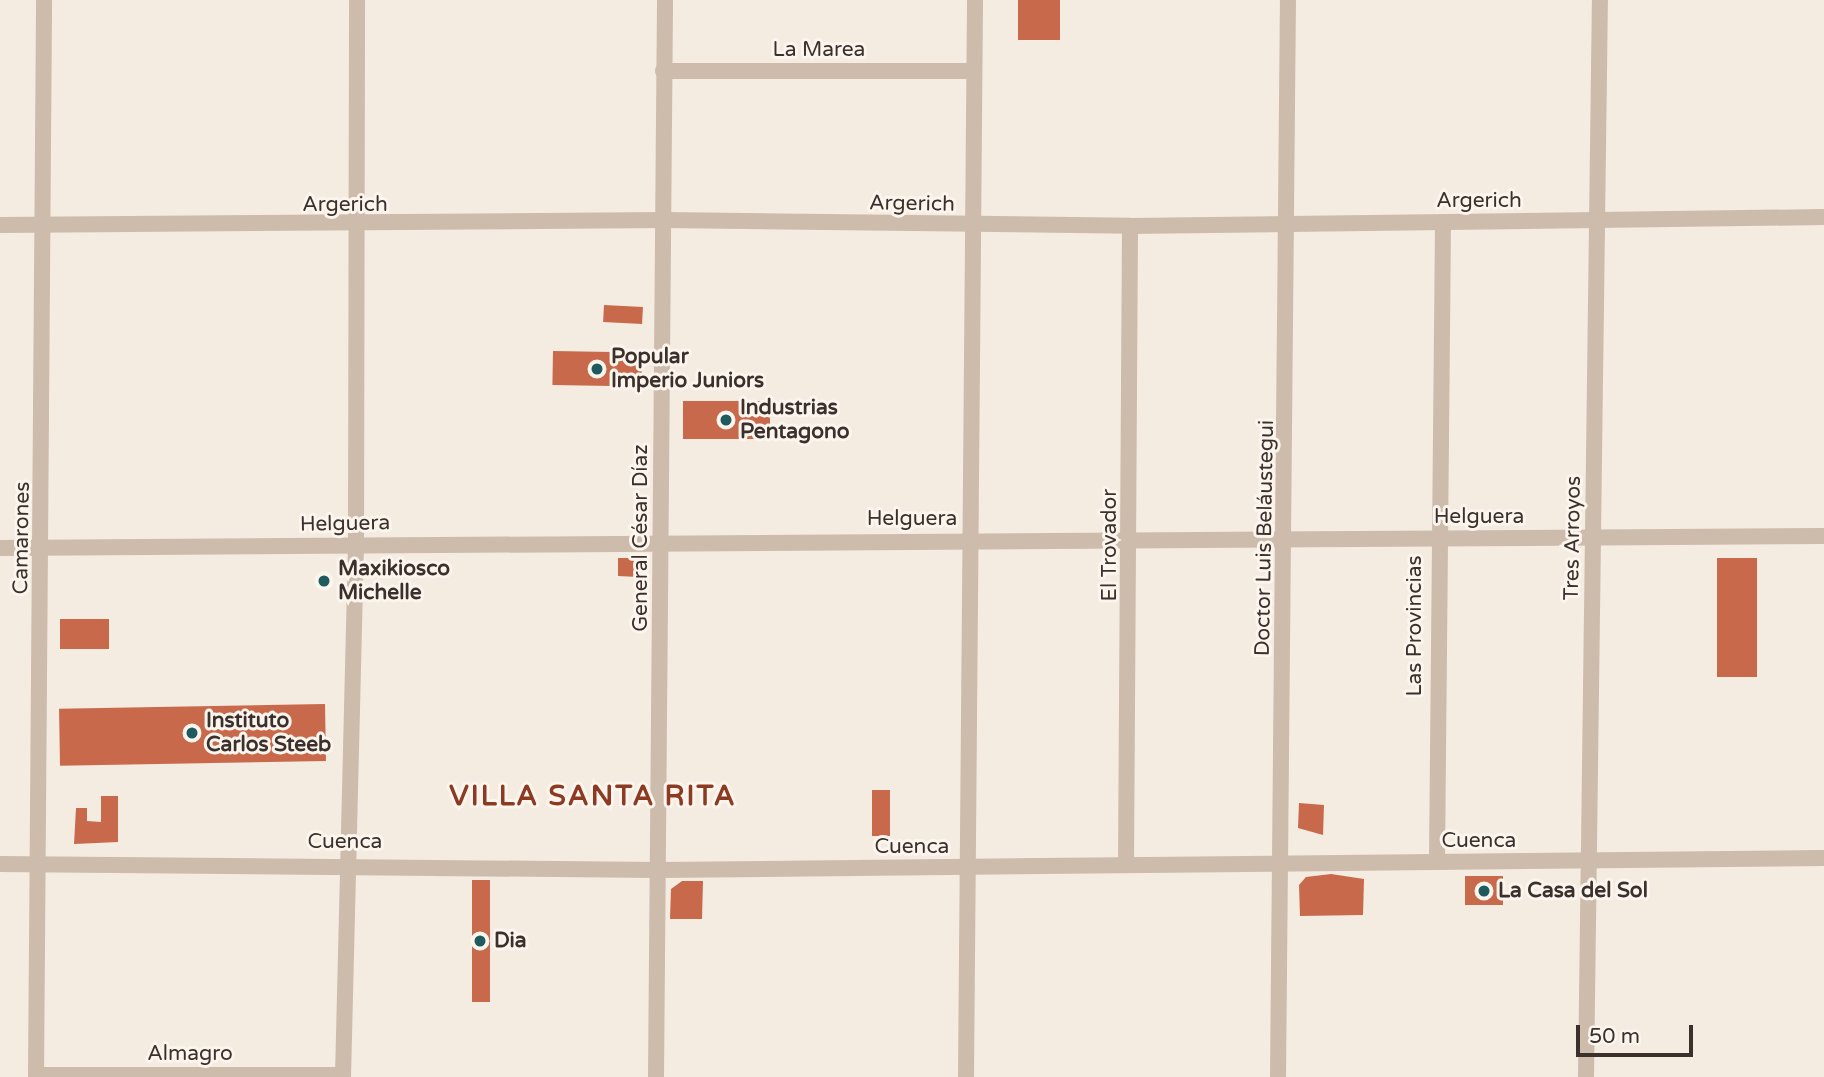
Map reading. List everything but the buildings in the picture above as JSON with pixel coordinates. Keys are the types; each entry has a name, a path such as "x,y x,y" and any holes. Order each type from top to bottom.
{"street":[{"name":"Camarones","path":"36,1076 36,863 46,225 44,0"},
{"path":"344,1076 356,545 357,0"},
{"name":"General César Díaz","path":"656,1077 665,0"},
{"path":"965,1077 975,540 975,0"},
{"name":"Doctor Luis Beláustegui","path":"1278,1077 1287,538 1288,0"},
{"name":"Tres Arroyos","path":"1586,1077 1600,0"},
{"name":"La Marea","path":"663,71 974,71"},
{"name":"Argerich","path":"0,225 355,227 664,220 1130,226 1288,221 1597,223 1824,217"},
{"name":"Las Provincias","path":"1437,861 1436,538 1443,222"},
{"name":"El Trovador","path":"1126,864 1132,539 1130,226"},
{"name":"Helguera","path":"0,548 662,541 1824,536"},
{"name":"Cuenca","path":"0,864 350,862 658,870 1824,858"},
{"name":"Almagro","path":"36,1076 344,1076"}],"place":[{"name":"Popular Imperio Juniors","path":"597,369"},
{"name":"Industrias Pentagono","path":"726,420"},
{"name":"Maxikiosco Michelle","path":"324,581"},
{"name":"Instituto Carlos Steeb","path":"192,733"},
{"name":"La Casa del Sol","path":"1484,891"},
{"name":"Dia","path":"480,941"}],"district":[{"name":"VILLA SANTA RITA","path":"593,796"}]}
